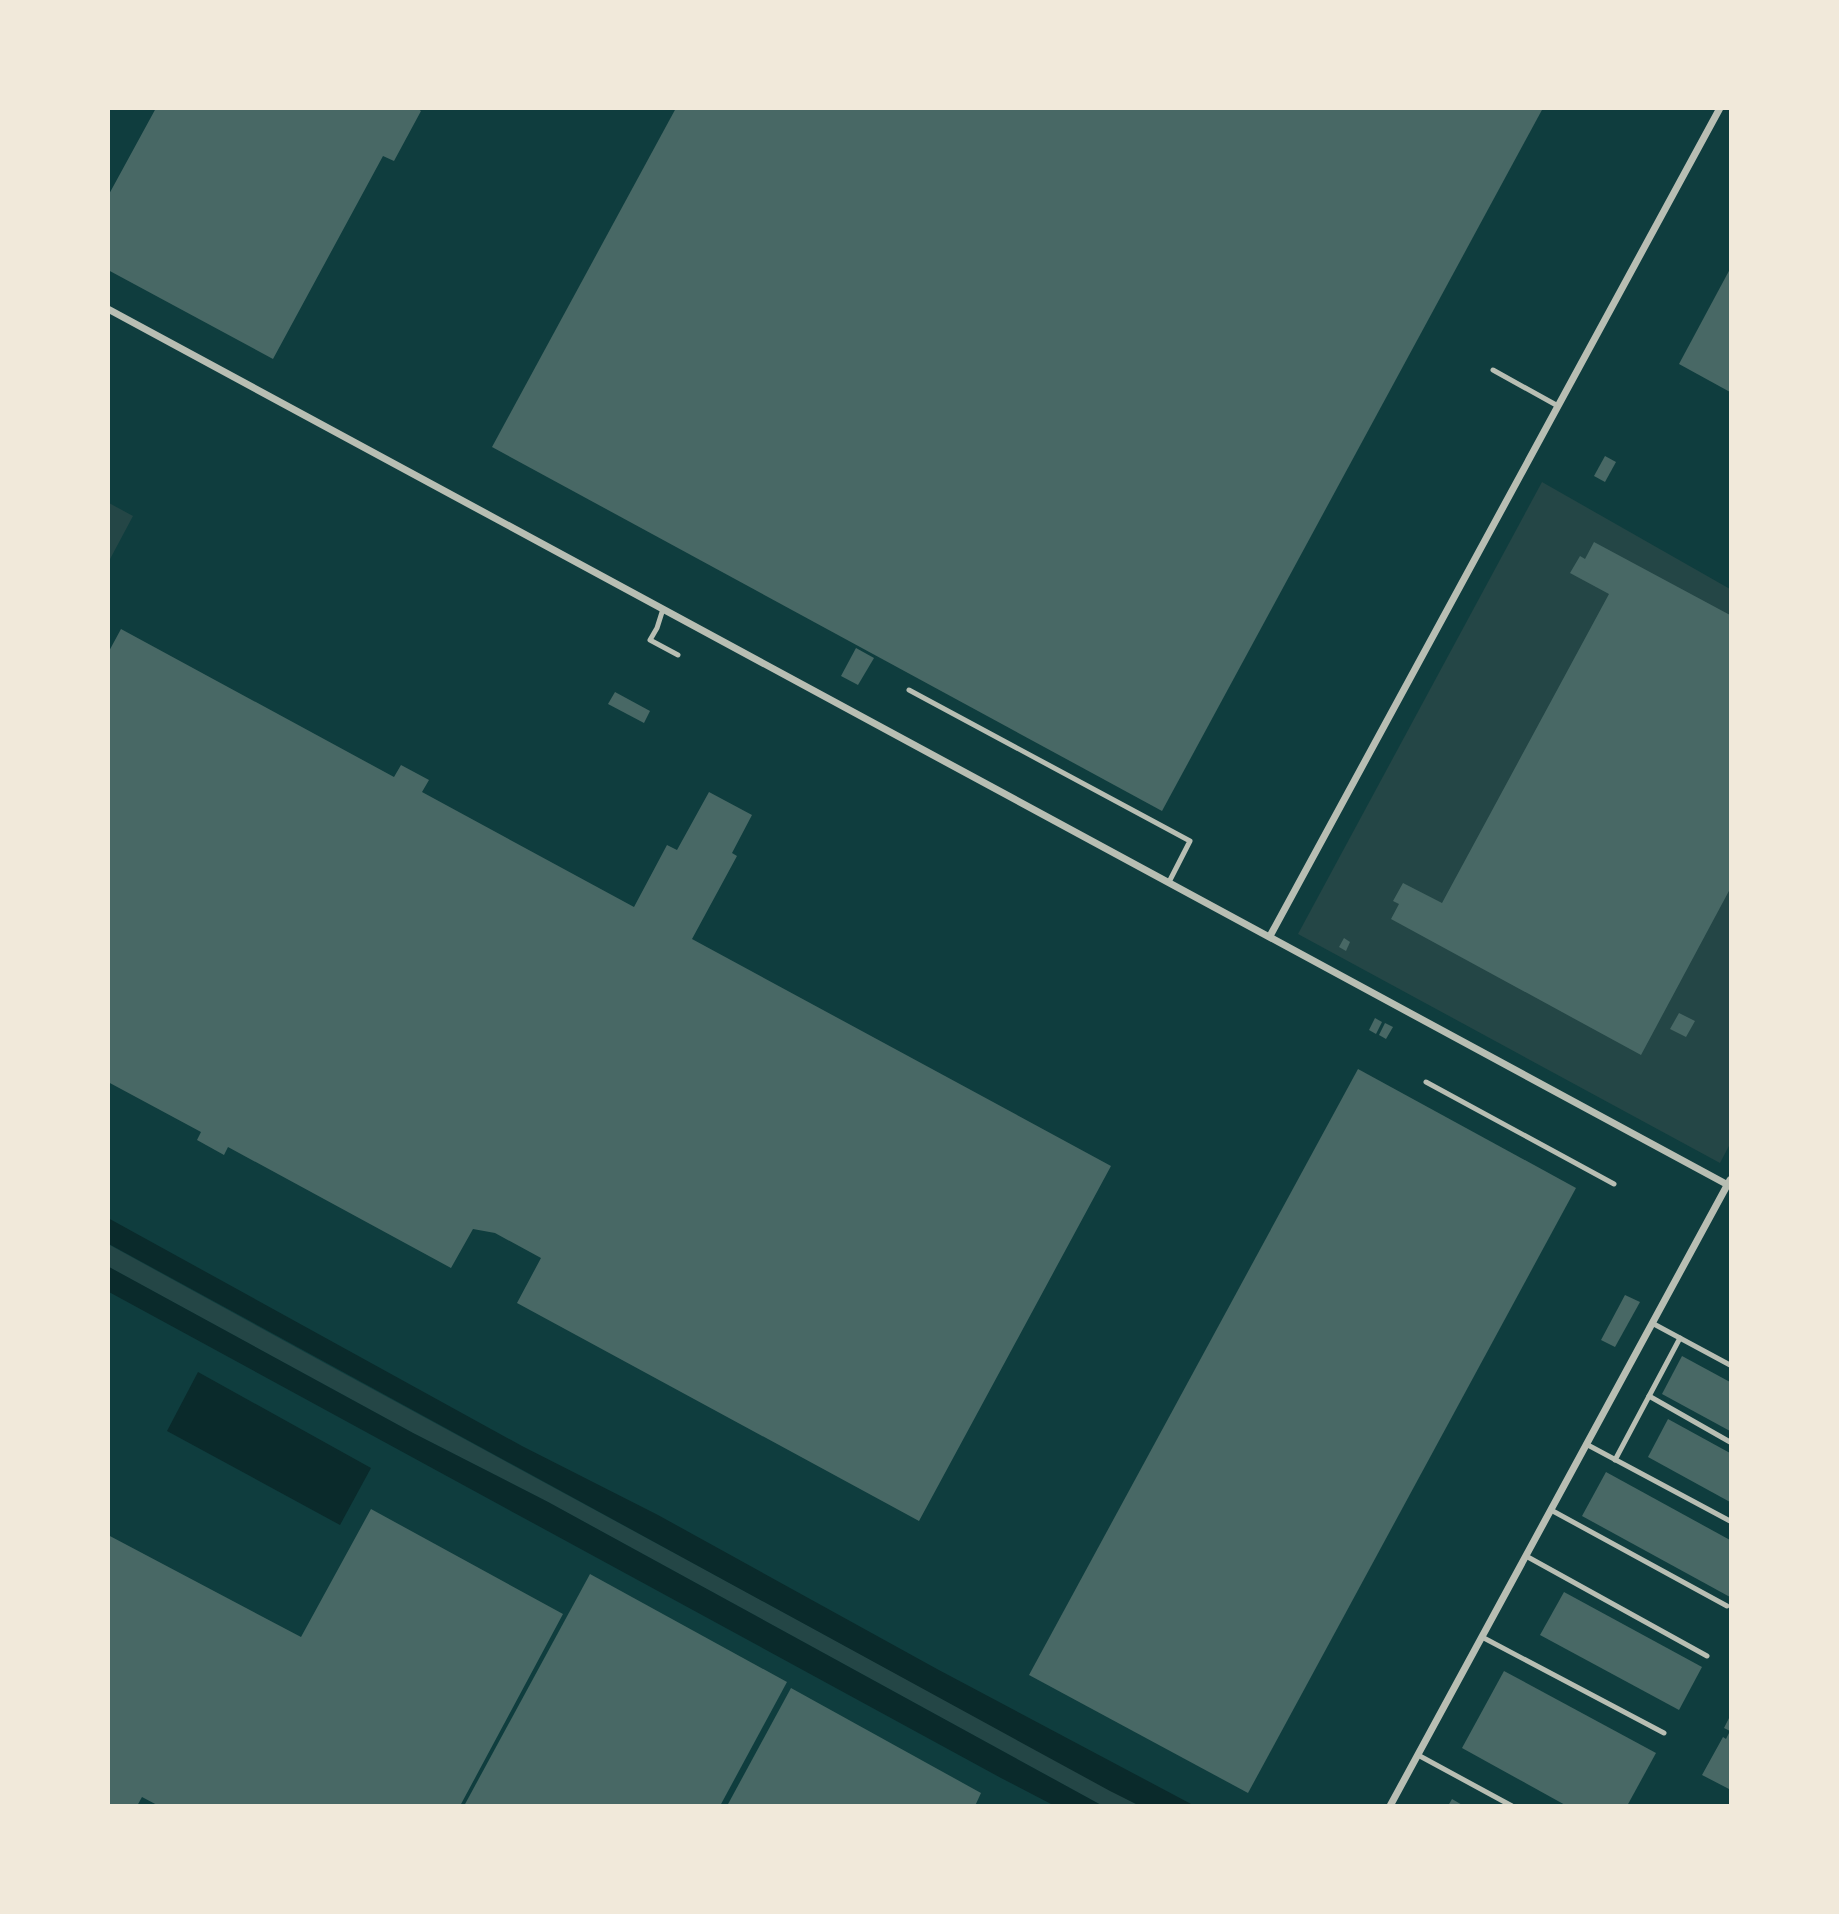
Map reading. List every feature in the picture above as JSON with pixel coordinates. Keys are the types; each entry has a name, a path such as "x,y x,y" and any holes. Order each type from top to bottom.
{"street":[{"path":"1270,936 1720,108"},
{"path":"108,309 1729,1182 1390,1805"}],"lane":[{"path":"1493,370 1558,406"},
{"path":"663,609 650,640 678,655"},
{"path":"909,690 1190,841 1169,882"},
{"path":"1426,1082 1614,1184"},
{"path":"1653,1323 1731,1365"},
{"path":"1615,1460 1680,1338"},
{"path":"1649,1396 1731,1442"},
{"path":"1586,1444 1731,1521"},
{"path":"1551,1510 1727,1606"},
{"path":"1525,1556 1707,1656"},
{"path":"1482,1637 1664,1733"},
{"path":"1418,1755 1512,1805"}],"shaded area":[{"path":"1542,482 1730,589 1730,1144 1720,1163 1298,934"},
{"path":"109,503 133,516 109,561"},
{"path":"108,1218 522,1446 658,1515 937,1669 1193,1805 1138,1805 1110,1791 109,1244"},
{"path":"108,1244 1138,1805 1101,1805 548,1502 413,1433 109,1267"},
{"path":"109,1267 413,1433 548,1502 1101,1805 1053,1805 1001,1778 109,1292"},
{"path":"198,1372 371,1468 340,1525 167,1431"}],"building":[{"path":"156,108 417,108 421,111 394,161 383,156 273,359 108,270 108,196"},
{"path":"676,108 1543,108 1162,811 492,447"},
{"path":"1730,269 1730,392 1679,364"},
{"path":"1605,456 1616,462 1605,482 1594,476"},
{"path":"1594,542 1730,615 1730,889 1641,1055 1391,919 1399,904 1393,901 1403,883 1442,903 1609,594 1570,573 1580,556 1585,559"},
{"path":"121,629 394,777 401,765 429,780 422,792 634,907 667,845 677,850 709,792 752,815 732,853 737,856 692,939 1111,1166 919,1521 517,1303 541,1258 495,1233 473,1229 451,1268 228,1147 224,1155 197,1140 201,1132 108,1082 108,653"},
{"path":"856,648 874,658 858,685 841,676"},
{"path":"615,692 650,711 644,723 608,704"},
{"path":"1344,938 1350,942 1346,951 1339,947"},
{"path":"1679,1013 1695,1021 1686,1037 1670,1029"},
{"path":"1375,1018 1382,1022 1376,1034 1369,1030"},
{"path":"1385,1023 1393,1027 1386,1039 1379,1035"},
{"path":"1358,1069 1576,1188 1248,1793 1029,1675"},
{"path":"1625,1295 1640,1302 1615,1347 1601,1340"},
{"path":"1682,1356 1730,1382 1730,1431 1662,1394"},
{"path":"1668,1419 1730,1453 1730,1502 1648,1457"},
{"path":"1606,1472 1730,1540 1730,1597 1582,1516"},
{"path":"371,1509 563,1614 460,1806 159,1806 142,1797 137,1806 108,1806 108,1535 301,1637"},
{"path":"590,1574 787,1682 720,1806 464,1806"},
{"path":"1564,1592 1702,1667 1679,1710 1540,1635"},
{"path":"1504,1671 1656,1753 1627,1806 1567,1806 1462,1748"},
{"path":"791,1688 981,1793 975,1806 727,1806"},
{"path":"1730,1716 1730,1731 1724,1728"},
{"path":"1730,1731 1729,1789 1702,1775 1723,1737 1726,1739"},
{"path":"1452,1799 1464,1806 1448,1806"}]}
